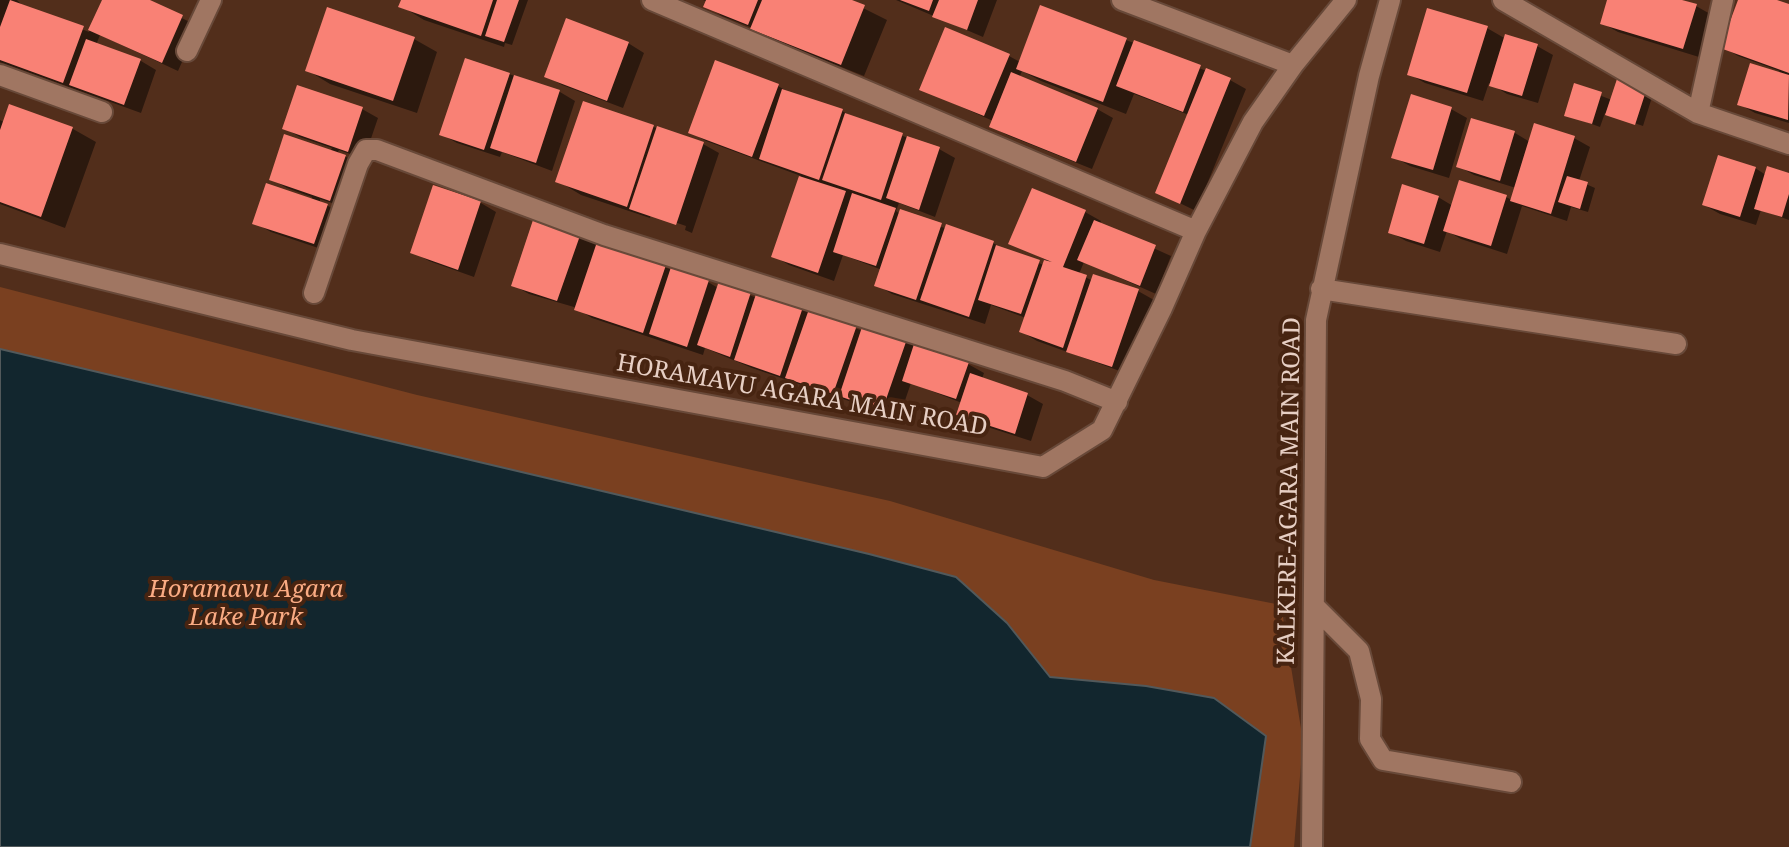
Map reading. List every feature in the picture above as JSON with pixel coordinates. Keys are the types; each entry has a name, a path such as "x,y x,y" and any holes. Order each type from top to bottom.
{"street":[{"path":"187,51 211,0"},
{"path":"652,0 1196,231"},
{"path":"1122,0 1293,65"},
{"name":"HORAMAVU AGARA MAIN ROAD","path":"0,254 352,340 1043,467 1102,430 1196,231 1253,122 1293,65 1346,0"},
{"name":"KALKERE-AGARA MAIN ROAD","path":"1312,847 1316,320 1369,76 1390,0"},
{"path":"1503,0 1698,113 1788,145"},
{"path":"1698,113 1723,0"},
{"path":"0,75 102,112"},
{"path":"314,293 358,164 366,150 377,150 604,235 1065,381 1117,402"},
{"path":"1321,289 1676,344"},
{"path":"1314,606 1359,651 1371,699 1370,739 1383,760 1511,782"}],"green space":[{"name":"Horamavu Agara Lake Park","path":"0,287 417,395 890,501 1154,580 1281,605 1303,741 1294,847 0,847"}],"water":[{"name":"Horamavu Agara Lake Park","path":"0,349 956,577 1007,623 1050,677 1146,686 1214,698 1266,736 1250,847 0,847"}],"building":[{"path":"10,0 84,26 63,83 0,60 0,27"},
{"path":"102,0 150,0 183,15 162,63 88,30"},
{"path":"401,0 493,0 481,36 398,7"},
{"path":"497,0 519,0 504,42 485,36"},
{"path":"706,0 758,0 748,25 703,7"},
{"path":"762,0 852,0 865,5 841,65 750,29"},
{"path":"900,0 933,0 929,11"},
{"path":"939,0 978,0 967,30 932,17"},
{"path":"1607,0 1682,0 1697,4 1683,49 1600,24"},
{"path":"1738,0 1777,0 1789,4 1789,73 1720,48"},
{"path":"1040,5 1127,38 1103,102 1016,69"},
{"path":"327,7 415,37 393,101 305,71"},
{"path":"1427,8 1488,26 1467,93 1407,75"},
{"path":"566,18 629,42 607,101 544,77"},
{"path":"945,27 1010,54 984,116 919,90"},
{"path":"1505,34 1538,44 1522,96 1489,86"},
{"path":"86,39 141,59 124,105 69,85"},
{"path":"1134,40 1201,65 1183,112 1116,86"},
{"path":"465,58 510,73 484,150 439,135"},
{"path":"715,60 779,84 752,157 688,133"},
{"path":"1750,63 1789,75 1788,120 1737,105"},
{"path":"1206,68 1231,78 1180,204 1155,193"},
{"path":"1011,72 1098,108 1076,162 989,127"},
{"path":"514,75 560,90 536,163 490,148"},
{"path":"1617,79 1647,88 1635,125 1605,115"},
{"path":"1574,83 1602,92 1592,124 1564,116"},
{"path":"297,85 363,107 348,152 282,129"},
{"path":"782,89 843,109 819,180 759,159"},
{"path":"1411,94 1452,107 1433,170 1391,158"},
{"path":"583,101 654,125 627,207 555,182"},
{"path":"9,104 73,127 41,217 0,202 0,130"},
{"path":"845,113 903,133 881,200 822,180"},
{"path":"1471,118 1515,131 1500,181 1456,167"},
{"path":"1534,123 1575,136 1551,214 1510,201"},
{"path":"657,126 704,142 676,225 629,209"},
{"path":"284,134 346,155 330,201 269,180"},
{"path":"907,136 940,147 919,210 886,198"},
{"path":"1718,155 1756,167 1740,217 1702,205"},
{"path":"1767,166 1789,173 1789,194 1782,217 1754,209"},
{"path":"799,176 846,191 818,273 771,257"},
{"path":"1567,176 1588,182 1580,209 1558,202"},
{"path":"1459,180 1507,195 1491,246 1443,231"},
{"path":"266,183 328,204 314,244 252,224"},
{"path":"1402,184 1439,196 1424,244 1388,233"},
{"path":"433,185 481,201 458,270 410,253"},
{"path":"1032,188 1086,210 1063,267 1087,275 1063,348 1019,332 1044,260 1052,262 1008,244"},
{"path":"852,193 896,208 876,266 833,252"},
{"path":"900,209 942,223 916,300 874,286"},
{"path":"535,214 582,230 557,301 511,286"},
{"path":"1094,220 1156,245 1140,286 1077,260"},
{"path":"946,224 994,241 969,317 920,300"},
{"path":"597,242 666,265 643,333 574,310"},
{"path":"996,245 1040,260 1021,314 978,300"},
{"path":"671,267 709,280 687,347 649,334"},
{"path":"1093,274 1139,289 1112,367 1066,352"},
{"path":"719,281 751,292 730,357 697,345"},
{"path":"757,291 803,307 780,376 734,360"},
{"path":"809,309 857,325 833,394 785,378"},
{"path":"863,324 907,339 882,411 839,396"},
{"path":"914,344 969,362 956,399 902,381"},
{"path":"970,373 1028,393 1015,434 956,415"}]}
